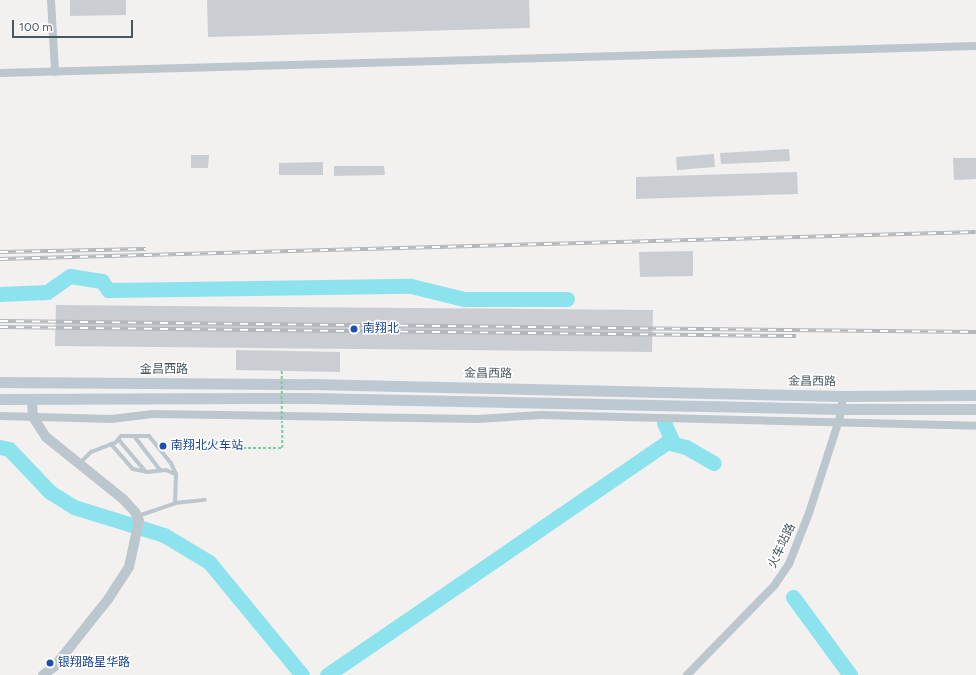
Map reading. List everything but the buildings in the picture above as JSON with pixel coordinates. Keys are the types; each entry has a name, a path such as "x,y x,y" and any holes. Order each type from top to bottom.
{"main road":[{"name":"金昌西路","path":"0,382 310,384 842,396 976,395"},
{"path":"0,399 310,398 842,409 976,409"}],"street":[{"path":"51,0 55,72"},
{"path":"0,73 976,46"},
{"name":"火车站路","path":"687,675 767,594 784,573 805,525 838,423 842,409 842,396"},
{"path":"32,399 33,417 46,437 123,498 138,519 136,542 129,568 109,598 51,670 43,675"},
{"path":"0,416 111,419 161,414 478,420 549,415 976,426"}],"lane":[{"path":"79,464 91,452 111,444 121,436 149,436 171,463 176,474 176,503"},
{"path":"134,436 160,470"},
{"path":"118,439 145,471"},
{"path":"111,444 133,470 166,470 176,474"},
{"path":"138,519 176,503 205,500"}],"path":[{"path":"173,448 282,448 282,371"}],"waterway":[{"path":"0,294 47,292 70,276 102,281 108,290 411,286 464,299 567,299"},
{"path":"664,423 674,444"},
{"path":"327,675 667,442 686,447 714,463"},
{"path":"0,447 9,449 50,492 74,507 164,535 209,562 302,675"},
{"path":"793,597 850,675"}],"railway":[{"path":"0,259 976,232"},
{"path":"0,252 146,249"},
{"path":"0,321 976,332"},
{"path":"0,327 796,336"}],"place":[{"name":"南翔北","path":"354,329"},
{"name":"南翔北火车站","path":"163,446"},
{"name":"银翔路星华路","path":"50,663"}]}
